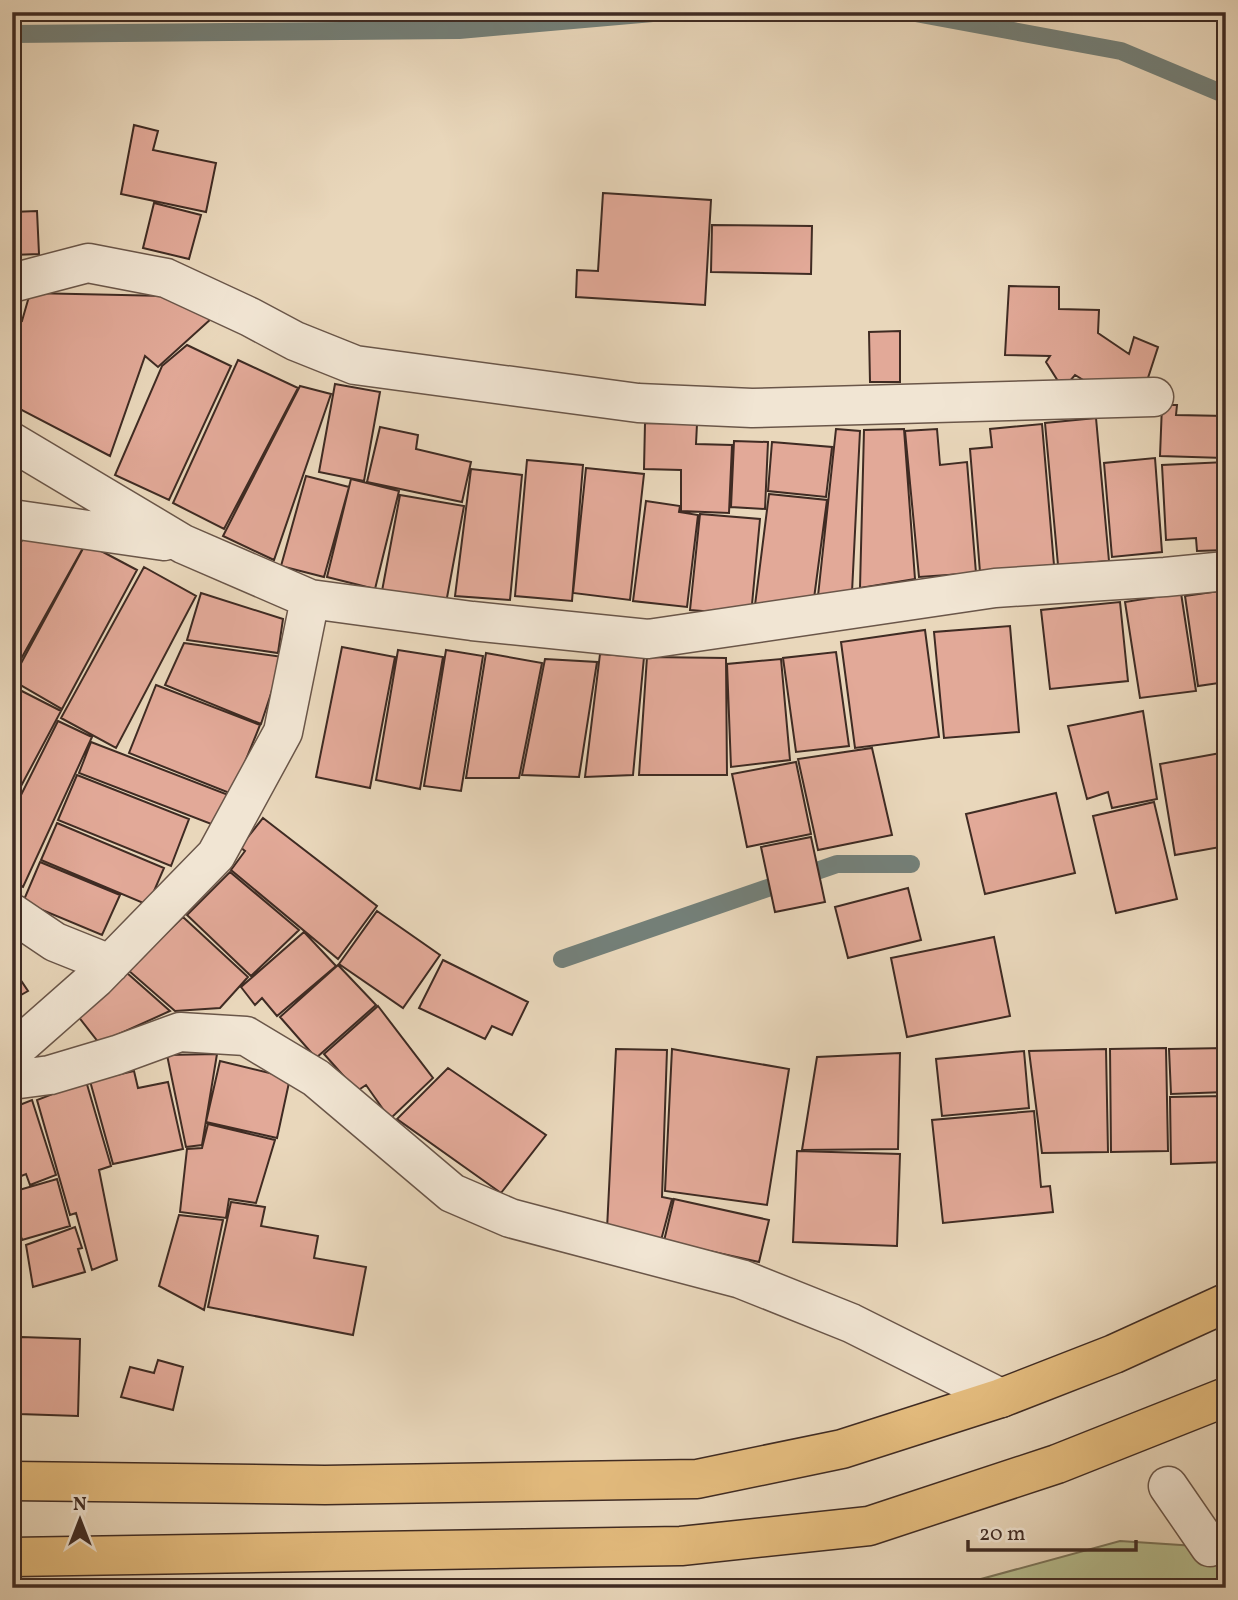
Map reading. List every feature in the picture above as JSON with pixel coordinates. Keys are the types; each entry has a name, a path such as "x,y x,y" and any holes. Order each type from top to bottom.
{"highway":[{"path":"12,1481 325,1485 697,1479 842,1449 1001,1398 1114,1354 1226,1303"},
{"path":"12,1557 681,1546 869,1526 1057,1464 1226,1397"}],"street":[{"path":"12,284 88,263 166,278 295,341 355,365 638,403 752,408 1154,397"},
{"path":"12,442 183,544 310,599 472,621 648,639 995,588 1165,578 1226,570"},
{"path":"12,519 183,544"},
{"path":"12,1052 110,964 216,855 284,732 310,599"},
{"path":"12,913 55,942 110,964"},
{"path":"12,1080 50,1075 180,1032 246,1036 316,1078 452,1194 510,1218 741,1279 852,1323 1001,1398"},
{"path":"1168,1486 1210,1547 1226,1541"}],"green space":[{"path":"1120,1541 1226,1548 1226,1588 948,1588"}],"building":[{"path":"134,125 158,131 153,150 216,163 206,212 121,194"},
{"path":"603,193 711,200 705,305 576,297 577,270 598,271"},
{"path":"154,203 201,215 189,259 143,248"},
{"path":"37,211 39,254 12,255 12,212"},
{"path":"712,225 812,226 811,274 711,272"},
{"path":"1009,286 1059,287 1059,309 1099,310 1098,333 1129,354 1134,337 1158,347 1145,387 1103,392 1075,375 1063,389 1046,362 1050,356 1005,355"},
{"path":"30,293 167,296 212,318 158,367 145,356 110,456 12,405 12,317 22,321"},
{"path":"900,331 900,382 870,382 869,332"},
{"path":"187,345 231,366 169,500 115,475 162,366"},
{"path":"238,360 298,388 224,529 173,503"},
{"path":"335,384 380,392 364,481 319,472"},
{"path":"300,386 331,394 274,560 223,536"},
{"path":"1162,405 1177,405 1176,415 1226,416 1224,458 1160,456"},
{"path":"1096,418 1109,561 1058,565 1045,423"},
{"path":"645,423 697,424 696,444 732,445 729,513 681,511 681,470 644,469"},
{"path":"1042,424 1054,565 980,572 970,449 992,447 990,429"},
{"path":"380,427 418,435 416,449 471,462 462,502 367,482"},
{"path":"836,429 860,431 852,592 818,596"},
{"path":"904,429 915,579 860,588 864,430"},
{"path":"937,429 940,465 967,462 976,573 919,577 905,431"},
{"path":"734,441 768,442 765,509 731,507"},
{"path":"772,442 832,447 826,497 768,491"},
{"path":"1155,458 1162,552 1112,557 1104,463"},
{"path":"527,460 583,465 572,601 515,596"},
{"path":"1226,462 1226,550 1197,551 1196,538 1166,540 1162,465"},
{"path":"586,468 644,474 630,600 573,593"},
{"path":"471,469 522,475 510,600 455,596"},
{"path":"306,476 349,487 324,577 281,566"},
{"path":"351,479 399,491 375,589 327,577"},
{"path":"769,494 827,500 813,606 754,613"},
{"path":"400,495 464,506 446,603 382,591"},
{"path":"646,501 680,506 679,512 698,515 687,607 633,601"},
{"path":"700,514 760,519 751,615 690,610"},
{"path":"29,527 83,548 12,675 12,559"},
{"path":"86,543 137,570 62,709 12,680"},
{"path":"144,567 196,596 116,748 61,718"},
{"path":"1226,590 1226,682 1198,686 1185,596"},
{"path":"201,593 283,619 278,653 187,640"},
{"path":"1181,593 1196,691 1140,698 1125,602"},
{"path":"1120,602 1128,681 1050,689 1041,610"},
{"path":"1010,626 1019,732 944,738 934,632"},
{"path":"925,630 939,737 855,748 841,642"},
{"path":"184,643 283,657 261,724 165,685"},
{"path":"342,647 395,657 370,788 316,777"},
{"path":"398,650 443,657 420,789 376,780"},
{"path":"446,650 483,656 461,791 424,786"},
{"path":"836,652 849,746 796,752 783,658"},
{"path":"486,653 542,663 519,778 466,778"},
{"path":"600,654 644,657 633,775 585,777"},
{"path":"647,657 726,658 727,775 639,775"},
{"path":"545,659 597,662 579,777 522,775"},
{"path":"781,659 790,760 731,767 727,664"},
{"path":"156,685 260,725 232,794 129,753"},
{"path":"12,686 61,711 12,803"},
{"path":"1143,711 1157,799 1112,808 1108,792 1087,799 1068,726"},
{"path":"58,721 92,737 23,887 12,882 12,813"},
{"path":"91,742 231,796 219,827 79,773"},
{"path":"872,748 892,835 818,850 798,759"},
{"path":"1226,752 1226,846 1175,855 1160,764"},
{"path":"796,762 811,834 747,847 732,774"},
{"path":"77,775 189,819 171,866 58,820"},
{"path":"1056,793 1075,873 985,894 966,814"},
{"path":"1154,802 1177,899 1116,913 1093,816"},
{"path":"263,818 377,906 338,959 231,870 245,851 240,847"},
{"path":"57,823 164,868 148,905 41,860"},
{"path":"811,837 825,902 775,912 761,847"},
{"path":"40,862 120,895 102,935 23,902"},
{"path":"230,872 299,930 251,976 187,915"},
{"path":"908,888 921,940 848,958 835,907"},
{"path":"377,911 440,955 403,1008 339,964"},
{"path":"183,917 248,977 220,1008 175,1011 128,970"},
{"path":"304,932 336,966 277,1016 262,998 255,1005 241,987"},
{"path":"994,937 1010,1016 907,1037 891,958"},
{"path":"443,960 528,1002 512,1035 492,1026 485,1039 419,1008"},
{"path":"338,965 376,1005 316,1058 280,1017"},
{"path":"12,967 28,991 12,1000"},
{"path":"127,973 170,1011 99,1043 74,1011"},
{"path":"378,1006 433,1078 390,1119 366,1085 357,1091 324,1054"},
{"path":"1166,1048 1168,1151 1111,1152 1110,1049"},
{"path":"1226,1048 1226,1092 1171,1094 1169,1049"},
{"path":"616,1049 667,1050 662,1197 672,1199 660,1244 607,1229"},
{"path":"672,1049 789,1069 767,1205 665,1191"},
{"path":"1106,1049 1108,1152 1042,1153 1029,1051"},
{"path":"1024,1051 1029,1108 942,1116 936,1059"},
{"path":"900,1053 898,1149 802,1150 817,1057"},
{"path":"217,1054 202,1145 186,1147 167,1055"},
{"path":"220,1061 290,1078 277,1138 206,1122"},
{"path":"448,1068 546,1135 501,1193 397,1119"},
{"path":"134,1071 138,1088 168,1082 183,1149 113,1164 90,1081"},
{"path":"86,1081 111,1166 99,1170 117,1260 92,1270 76,1213 70,1215 37,1100"},
{"path":"1226,1096 1226,1162 1171,1164 1170,1097"},
{"path":"32,1100 56,1175 30,1185 26,1174 19,1177 12,1158 12,1150 18,1148 12,1131 12,1108"},
{"path":"1034,1111 1041,1187 1050,1186 1053,1212 943,1223 932,1120"},
{"path":"208,1124 275,1140 256,1203 229,1199 226,1218 180,1212 187,1149 202,1148"},
{"path":"797,1151 900,1154 897,1246 793,1242"},
{"path":"57,1179 70,1226 22,1240 12,1205 12,1192"},
{"path":"674,1199 769,1220 759,1262 664,1241"},
{"path":"231,1202 265,1207 261,1226 318,1236 314,1258 366,1267 353,1335 208,1307"},
{"path":"179,1215 223,1220 204,1310 159,1286"},
{"path":"75,1227 82,1248 78,1249 85,1272 33,1287 26,1245"},
{"path":"21,1337 80,1339 78,1416 19,1414"},
{"path":"158,1360 183,1367 173,1410 121,1397 130,1367 154,1373"}],"waterway":[{"path":"12,34 459,30 664,12"},
{"path":"910,12 1121,51 1226,95"},
{"path":"562,959 837,864 911,864"}]}
